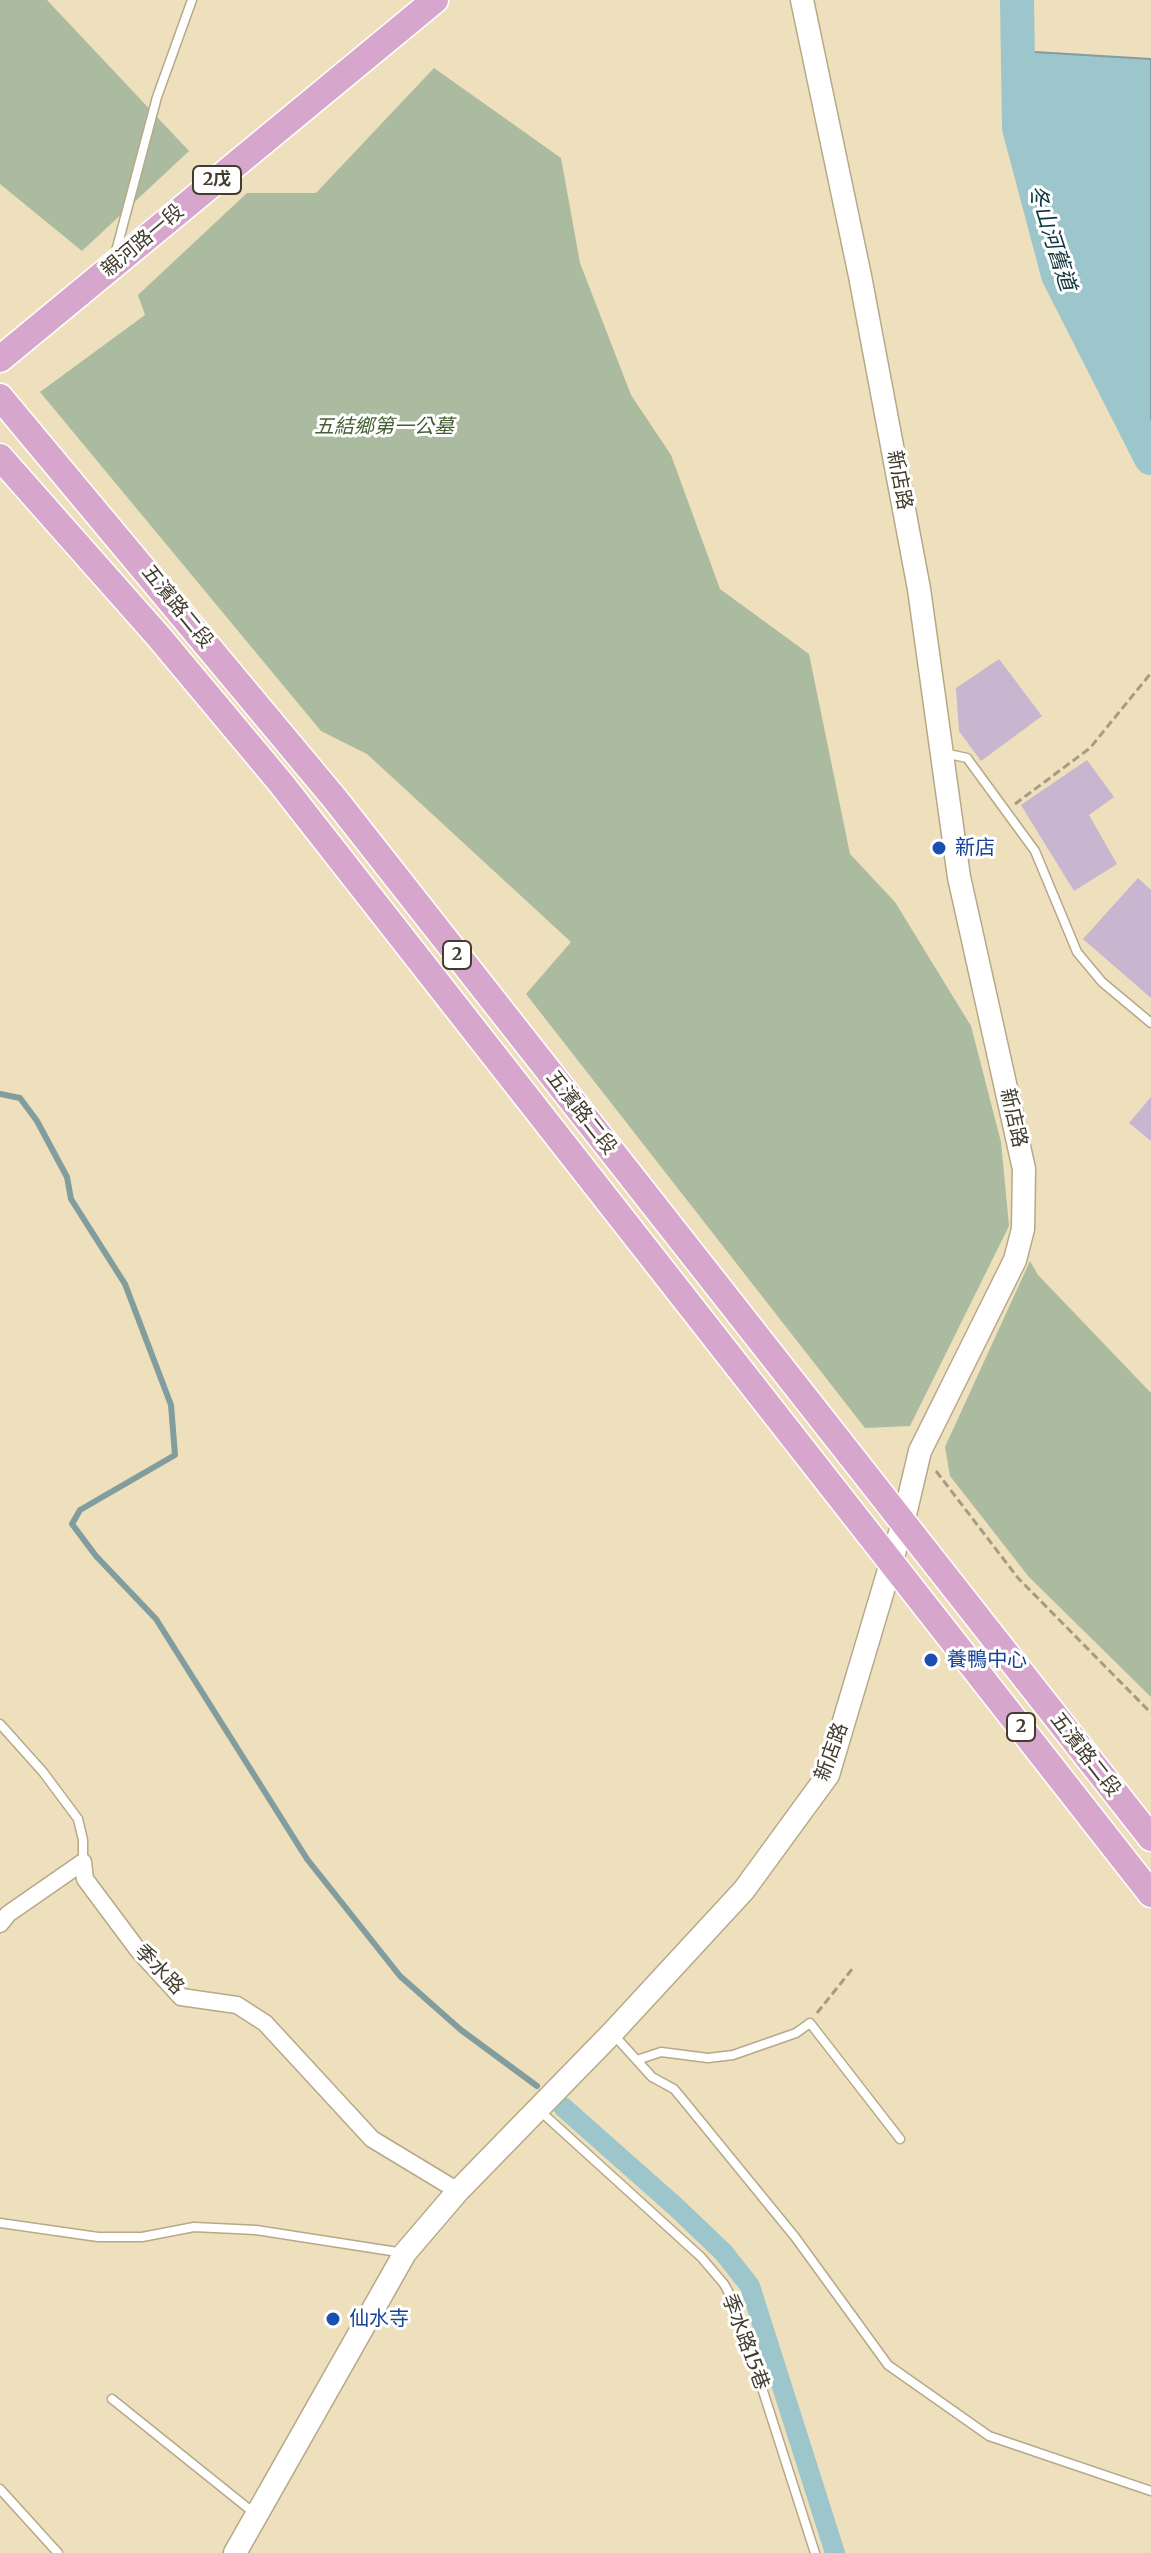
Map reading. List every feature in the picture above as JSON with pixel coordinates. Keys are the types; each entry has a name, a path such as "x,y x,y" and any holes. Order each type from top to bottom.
{"main road":[{"name":"親河路一段","path":"0,359 435,0"},
{"name":"五濱路二段","path":"0,397 335,799 1151,1838"},
{"name":"五濱路二段","path":"0,457 159,637 280,782 1151,1894"}],"street":[{"name":"新店路","path":"538,2109 744,1890 828,1775 903,1523 920,1451 1015,1260 1023,1229 1024,1169 959,877 939,752 919,589 860,276 802,0"},
{"path":"0,1924 8,1914 83,1862"},
{"name":"季水路","path":"83,1862 85,1879 138,1950 181,1997 237,2005 265,2023 372,2139 458,2191"},
{"path":"235,2553 405,2253 458,2191 538,2109"}],"lane":[{"path":"112,267 157,97 192,0"},
{"path":"939,752 967,758 1035,851 1077,952 1102,982 1151,1023"},
{"path":"0,1724 43,1772 78,1819 83,1840 83,1862"},
{"path":"637,2060 661,2052 708,2058 733,2055 796,2033 810,2023 900,2139"},
{"path":"612,2033 637,2060 684,2101 795,2237 888,2365 989,2436 1151,2491"},
{"name":"季水路15巷","path":"538,2109 701,2257 724,2284 735,2304 815,2553"},
{"path":"0,2223 98,2237 142,2237 194,2227 256,2230 405,2253"},
{"path":"112,2399 255,2513"},
{"path":"0,2489 58,2553"}],"path":[{"path":"1005,811 1090,748 1151,673"},
{"path":"920,1451 1018,1578 1151,1713"},
{"path":"810,2023 853,1968"}],"green space":[{"path":"0,0 47,0 189,151 82,251 0,184"},
{"name":"五結鄉第一公墓","path":"434,68 561,158 580,263 631,395 671,455 720,589 809,654 850,854 895,902 971,1026 1001,1142 1009,1226 910,1426 865,1428 526,994 571,942 367,754 321,731 40,392 145,315 138,295 247,193 316,193"},
{"path":"1030,1261 1038,1275 1151,1393 1151,1697 1029,1577 950,1476 945,1447"}],"water":[{"path":"1018,51 1151,59 1151,458 1056,268 1019,128"}],"building":[{"path":"999,659 1042,716 981,761 959,731 956,688"},
{"path":"1087,760 1114,797 1089,815 1117,864 1074,891 1021,805"},
{"path":"1138,878 1151,890 1151,998 1083,939"},
{"path":"1151,1097 1151,1141 1129,1123"}],"waterway":[{"name":"冬山河舊道","path":"1017,0 1019,128 1058,275 1151,458"},
{"path":"0,1094 20,1098 37,1121 67,1177 71,1199 125,1284 171,1405 175,1455 80,1510 72,1524 96,1556 156,1619 307,1859 400,1976 461,2030 537,2086"},
{"path":"563,2107 677,2208 724,2253 750,2286 835,2553"}],"place":[{"name":"新店","path":"939,848"},
{"name":"養鴨中心","path":"931,1660"},
{"name":"仙水寺","path":"333,2319"}]}
